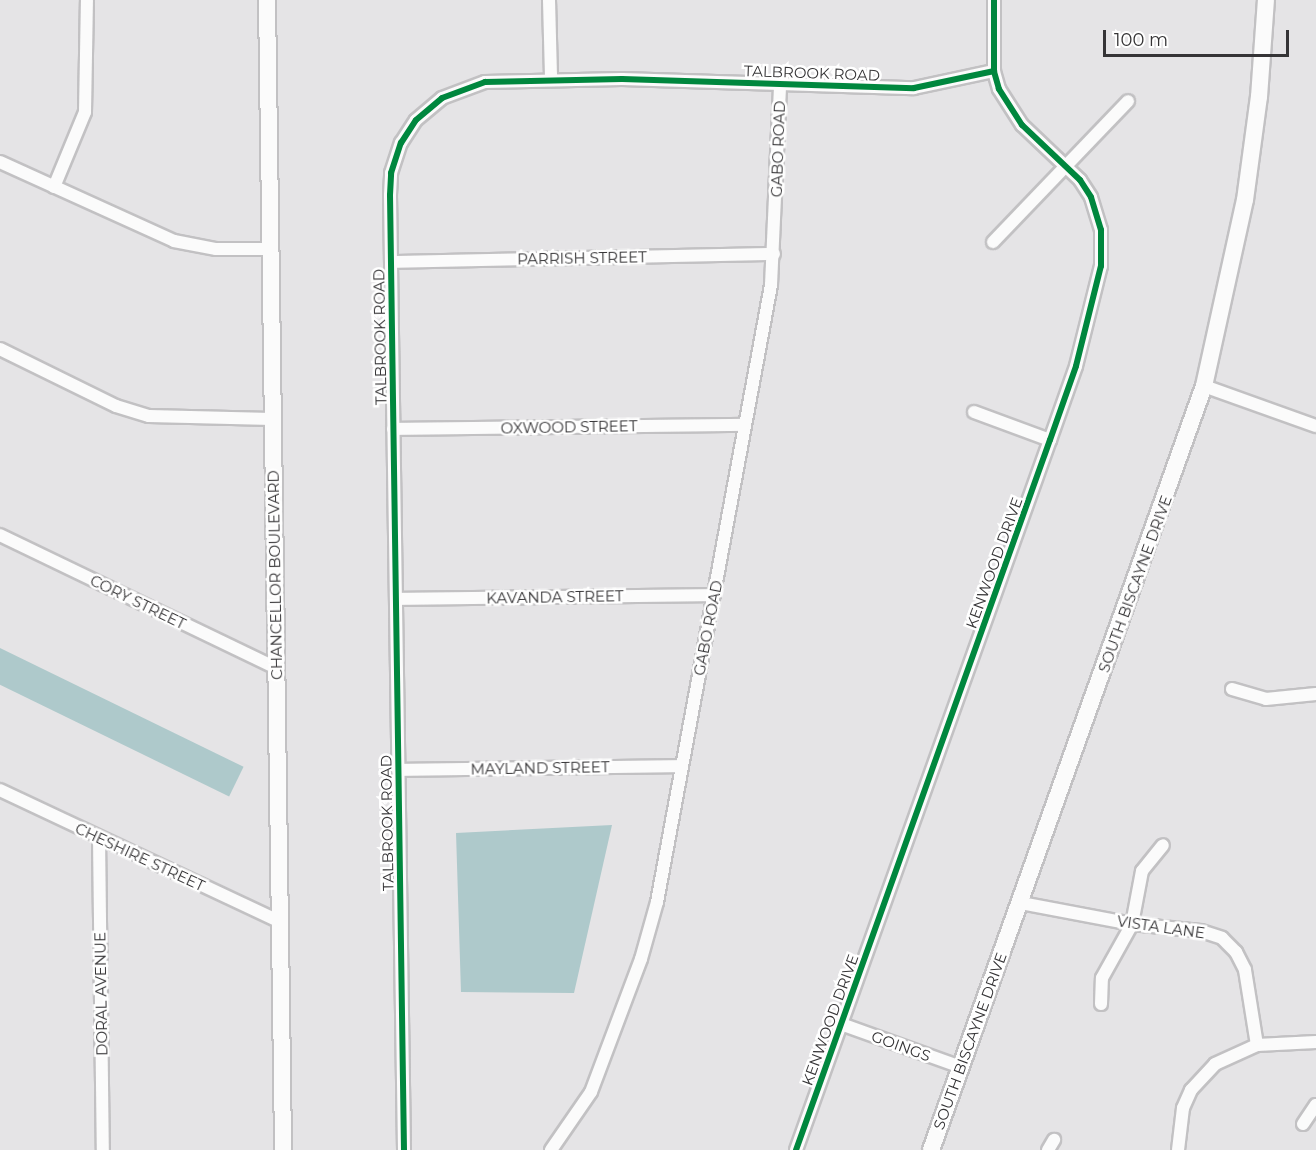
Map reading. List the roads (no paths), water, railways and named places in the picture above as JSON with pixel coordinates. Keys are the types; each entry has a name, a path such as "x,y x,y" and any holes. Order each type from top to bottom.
{"street":[{"path":"54,188 85,112 87,0"},
{"name":"CHANCELLOR BOULEVARD","path":"267,0 283,1150"},
{"path":"549,0 551,79"},
{"name":"KENWOOD DRIVE","path":"796,1150 1076,366 1102,255 1095,207 1067,167 1014,115 994,71 994,0"},
{"name":"SOUTH BISCAYNE DRIVE","path":"931,1150 1204,386 1245,200 1258,109 1266,0"},
{"name":"TALBROOK ROAD","path":"404,1150 391,261 391,173 401,143 416,120 442,98 470,85 551,79 914,88 994,71"},
{"name":"GABO ROAD","path":"551,1150 591,1092 641,959 657,902 746,425 774,254 780,84"},
{"path":"993,242 1128,101"},
{"path":"0,162 174,242 216,249 269,249"},
{"name":"PARRISH STREET","path":"391,261 774,254"},
{"path":"0,349 116,406 150,416 272,418"},
{"path":"1204,386 1316,426"},
{"path":"974,412 1050,440"},
{"name":"OXWOOD STREET","path":"393,429 746,425"},
{"name":"CORY STREET","path":"0,535 276,668"},
{"name":"KAVANDA STREET","path":"396,599 714,595"},
{"path":"1232,689 1259,698 1316,694"},
{"name":"MAYLAND STREET","path":"398,770 682,766"},
{"name":"CHESHIRE STREET","path":"0,790 280,922"},
{"name":"DORAL AVENUE","path":"99,838 103,1150"},
{"path":"1101,1004 1104,971 1132,924 1142,871 1163,845"},
{"name":"VISTA LANE","path":"1021,903 1132,924 1208,932 1232,947 1245,970 1257,1044"},
{"name":"GOINGS","path":"842,1024 961,1067"},
{"path":"1178,1150 1183,1108 1197,1083 1221,1060 1257,1044 1316,1042"},
{"path":"1303,1124 1316,1105"}],"water":[{"path":"0,648 244,767 229,796 0,685"},
{"path":"612,825 574,993 461,992 456,833"}]}
